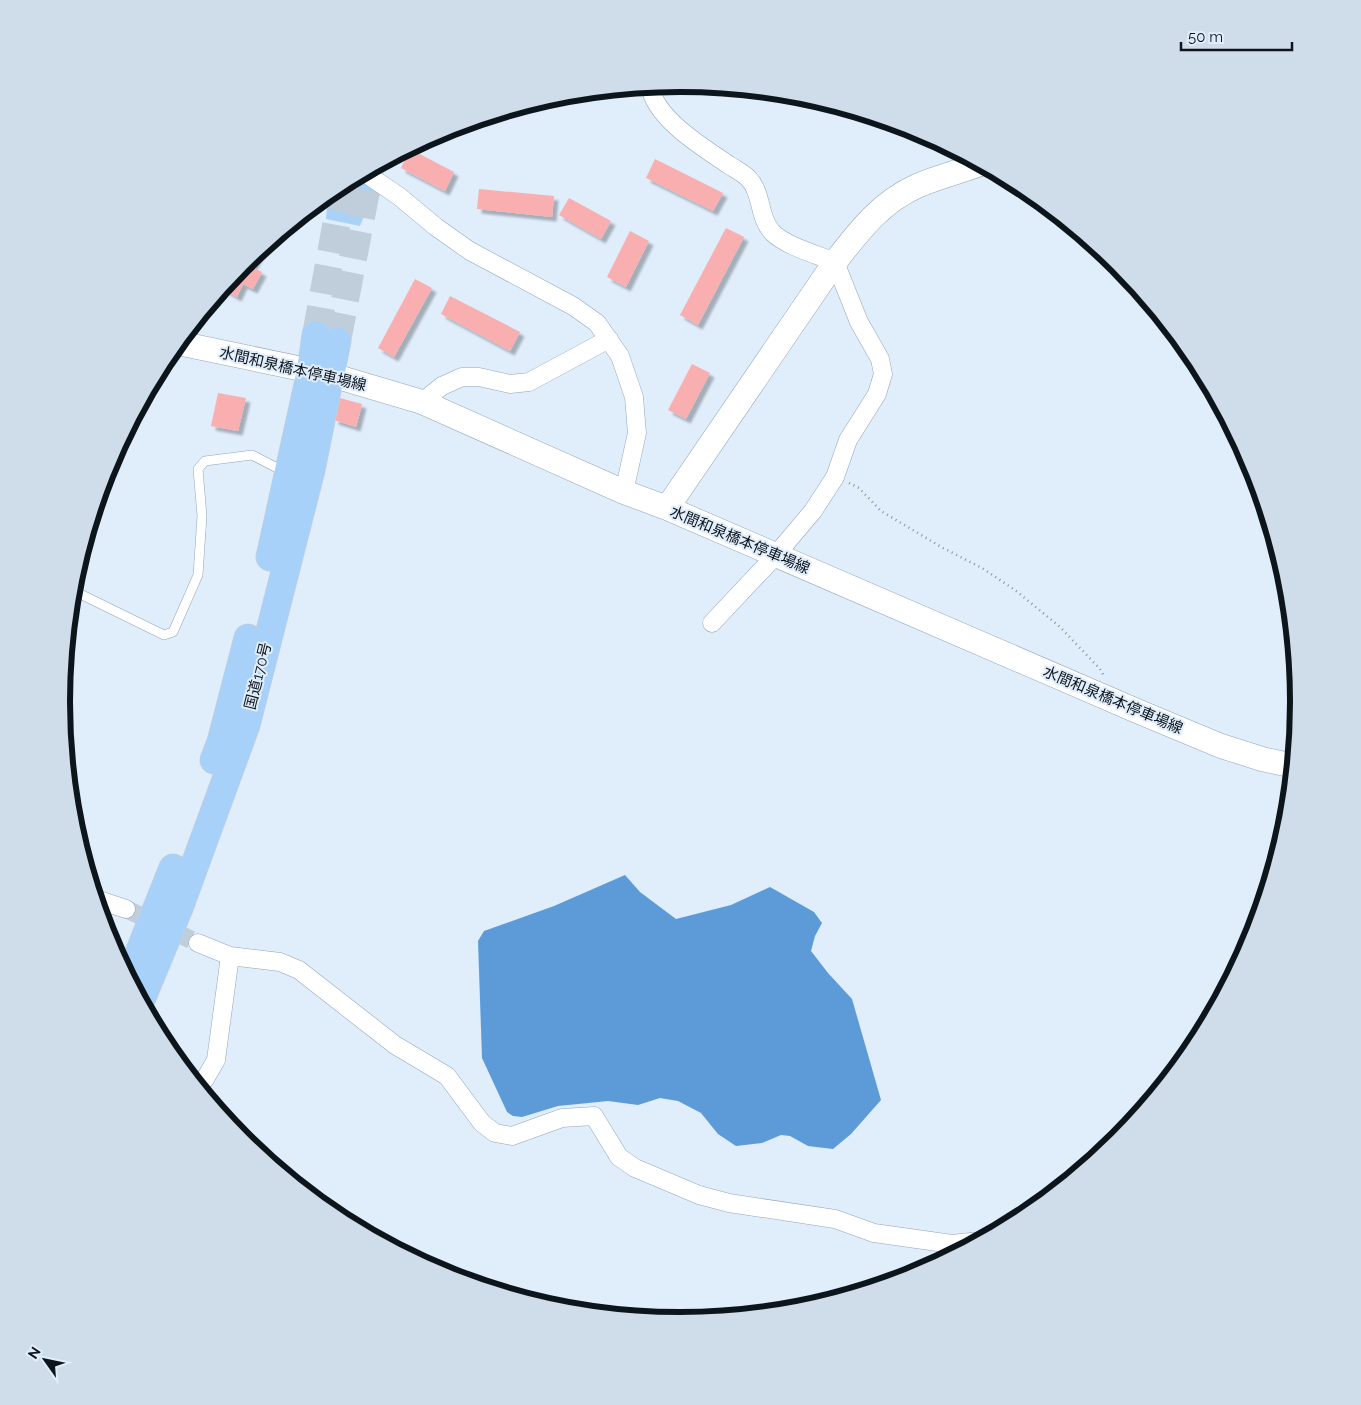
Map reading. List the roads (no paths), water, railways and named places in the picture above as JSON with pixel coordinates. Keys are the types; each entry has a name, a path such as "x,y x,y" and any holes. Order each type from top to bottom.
{"highway":[{"name":"国道170号","path":"144,993 179,908 246,725 311,470 326,338"},
{"name":"国道170号","path":"132,971 162,898 221,742 271,552 288,474 321,373"}],"main road":[{"path":"667,508 835,262 857,233 892,200 918,185 972,167"},
{"name":"水間和泉橋本停車場線","path":"186,345 321,373 422,402 624,492 667,508 1221,746 1288,765"}],"street":[{"path":"651,93 664,115 689,138 748,178 758,195 764,219 773,233 787,242 835,262 859,322 880,359 883,374 877,394 848,440 836,477 813,511 775,556 712,623"},
{"path":"371,177 400,196 436,227 470,250 573,306 597,323 620,356 634,397 637,433 624,492"},
{"path":"422,402 442,386 462,377 479,377 510,384 529,382 609,339"},
{"path":"103,901 126,909"},
{"path":"198,943 230,956 280,962 299,970 396,1045 447,1076 482,1123 495,1133 512,1136 562,1118 594,1116 619,1156 635,1168 699,1195 729,1203 835,1219 874,1233 952,1244 965,1243"},
{"path":"202,1082 216,1060 230,956"}],"lane":[{"path":"80,594 164,636 173,632 198,575 202,516 198,469 206,461 252,455 288,474"}],"tunnel":[{"path":"337,341 368,178"},
{"path":"316,335 342,194"},
{"path":"126,909 198,943"}]}
